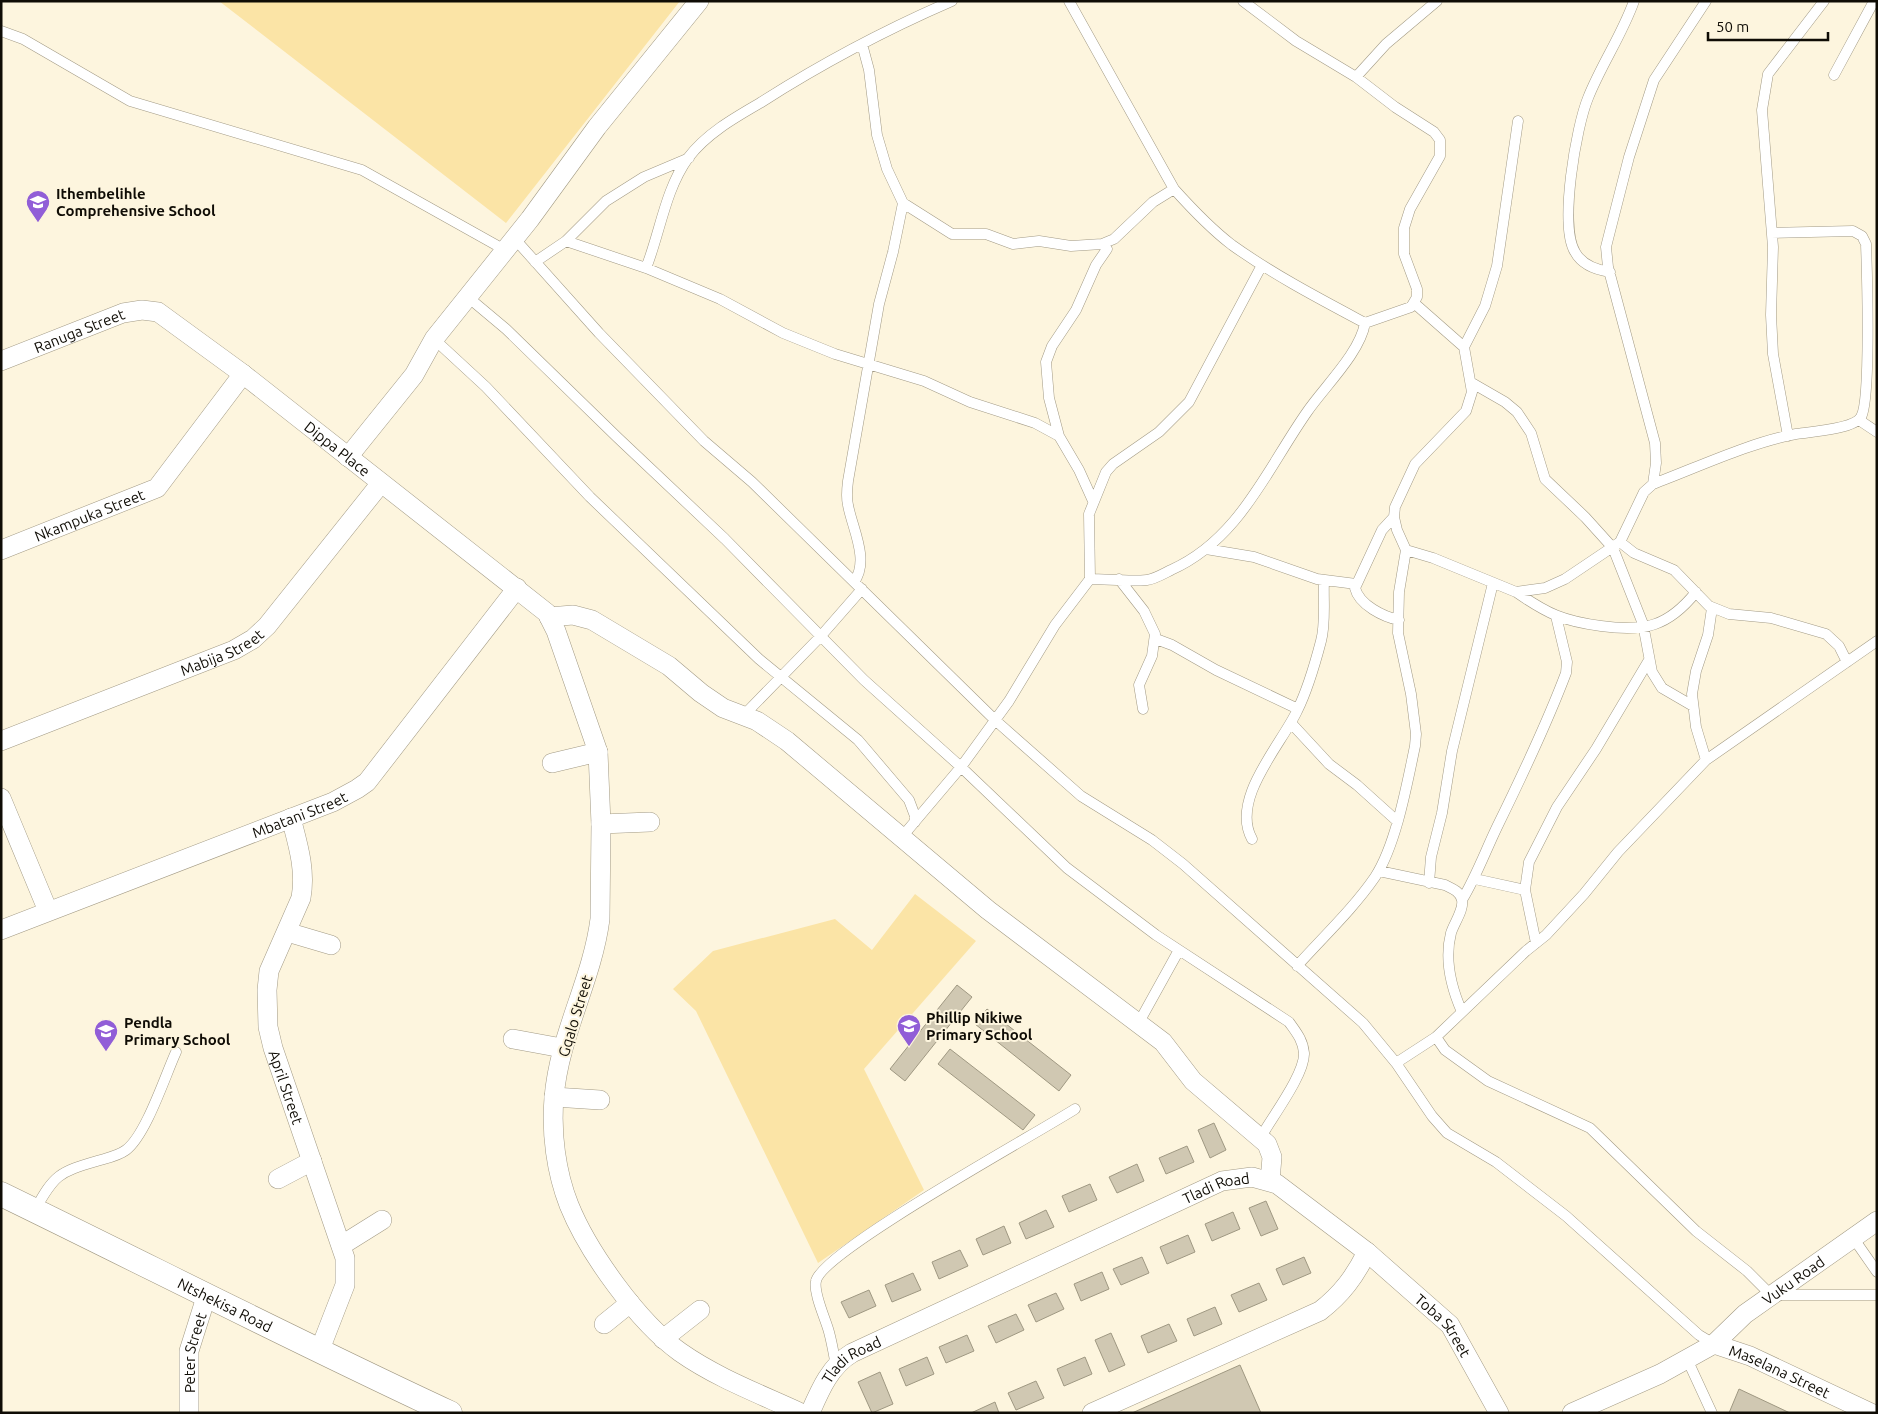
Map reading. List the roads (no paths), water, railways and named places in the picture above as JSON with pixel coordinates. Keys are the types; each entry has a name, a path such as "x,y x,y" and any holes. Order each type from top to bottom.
{"street":[{"path":"348,457 421,366 434,339 469,298 597,127 699,1"},
{"name":"Ranuga Street","path":"1,361 123,313 142,310 158,312"},
{"name":"Dippa Place","path":"158,312 243,374 517,588"},
{"name":"Nkampuka Street","path":"1,550 157,488 243,374"},
{"name":"Mabija Street","path":"1,741 234,650 253,639 266,626 381,483"},
{"name":"Gqalo Street","path":"517,588 549,617 559,639 598,752 602,824 597,939 562,1048 554,1098 557,1160 569,1205 596,1254 630,1303 664,1339 696,1363 801,1413"},
{"name":"Mbatani Street","path":"1,930 346,796 367,782 517,588"},
{"path":"549,617 573,615 592,620 669,666 723,708 757,721 787,741 988,910 1167,1046 1192,1081 1261,1136 1267,1144 1272,1157 1270,1180"},
{"path":"552,763 598,752"},
{"path":"1,798 48,911"},
{"name":"April Street","path":"291,818 304,876 301,898 269,971 266,1009 273,1048 342,1246 346,1269 345,1285 318,1352"},
{"path":"602,824 650,822"},
{"path":"287,932 330,945"},
{"path":"514,1039 562,1048"},
{"path":"554,1098 600,1100"},
{"path":"278,1179 312,1162"},
{"name":"Tladi Road","path":"810,1413 820,1390 836,1366 858,1349 1222,1181 1252,1177 1270,1180 1368,1252"},
{"name":"Ntshekisa Road","path":"1,1194 207,1294 318,1352 450,1413"},
{"path":"342,1246 382,1220"},
{"name":"Vuku Road","path":"1572,1413 1660,1374 1714,1344 1745,1314 1877,1221"},
{"path":"1092,1413 1320,1311 1350,1283 1368,1252"},
{"name":"Toba Street","path":"1368,1252 1450,1325 1499,1413"},
{"name":"Peter Street","path":"188,1413 189,1351 207,1294"},
{"path":"604,1324 630,1303"},
{"path":"664,1339 700,1310"},
{"name":"Maselana Street","path":"1714,1344 1750,1356 1871,1413"}],"lane":[{"path":"646,268 657,240 666,203 679,173 706,139 729,122 797,79 862,44 952,1"},
{"path":"1069,1 1174,189 1211,227 1231,244 1262,265 1365,324 1411,308 1418,297 1417,289 1404,254 1404,228 1410,209 1440,156 1441,144 1434,132 1395,107 1356,77 1296,41 1248,3"},
{"path":"1356,77 1386,44 1437,1"},
{"path":"1610,272 1586,265 1573,250 1568,228 1569,194 1585,106 1634,1"},
{"path":"1653,484 1656,463 1655,443 1610,272 1606,248 1643,109 1658,70 1679,46 1706,1"},
{"path":"1788,436 1773,354 1772,233 1762,110 1766,80 1772,68 1795,41 1824,1"},
{"path":"1834,74 1874,1"},
{"path":"1,31 23,39 130,101 362,170 509,244 535,262 599,333 704,441 752,482 995,720 1081,796 1152,840 1183,864 1363,1023 1396,1062 1432,1116 1448,1132 1496,1162 1566,1216 1603,1247 1699,1335 1714,1344"},
{"path":"862,44 869,70 882,158 903,203 952,234 986,234 1013,244 1039,241 1071,246 1092,245 1114,239 1153,202 1174,189"},
{"path":"1464,347 1485,306 1497,266 1518,121"},
{"path":"535,262 566,241 606,201 644,178 689,158"},
{"path":"744,716 779,677 820,637 858,586 860,556 847,502 848,481 880,304 903,203"},
{"path":"1516,592 1545,588 1565,579 1617,545 1644,492 1653,484 1788,436 1850,425 1860,420 1863,411 1865,383 1866,244 1862,236 1853,231 1772,233"},
{"path":"566,241 646,268 720,299 782,333 835,354 924,381 970,402 1036,423 1059,436"},
{"path":"1093,500 1079,470 1059,436 1049,398 1046,366 1047,357 1052,346 1076,310 1100,258 1108,249"},
{"path":"901,838 961,767 995,720 1055,624 1090,579 1089,520 1093,500 1110,467 1159,432 1189,402 1262,265"},
{"path":"469,298 506,329 618,438 725,538 864,680 961,767 1067,868 1179,950 1284,1017 1300,1038 1304,1054 1301,1065 1281,1104 1261,1136"},
{"path":"1297,966 1354,904 1379,871 1397,821 1416,734 1410,686 1399,640 1399,592 1406,550 1394,517 1398,496 1415,464 1466,411 1472,398 1472,383 1464,347 1414,303"},
{"path":"1090,579 1147,580 1185,564 1206,549 1226,530 1254,497 1307,412 1355,347 1362,335 1365,324"},
{"path":"434,339 486,387 596,503 779,677 858,740 877,760 909,800 915,816 915,822"},
{"path":"1472,383 1505,402 1517,412 1533,439 1545,479 1617,545 1674,570 1712,608 1729,614 1771,618 1826,634 1839,646 1847,662"},
{"path":"1860,420 1877,432"},
{"path":"1394,517 1382,530 1356,584 1357,593 1374,609 1382,615 1400,620"},
{"path":"1617,545 1644,628 1652,672 1662,688 1693,706"},
{"path":"1206,549 1254,557 1324,580 1356,584"},
{"path":"1406,550 1433,558 1516,592 1556,616 1578,624 1632,630 1644,628 1682,608 1696,592"},
{"path":"1119,579 1147,616 1156,639 1152,656 1139,685 1143,709"},
{"path":"1252,839 1247,823 1247,807 1269,756 1298,709 1321,640 1324,580"},
{"path":"1429,883 1431,857 1442,813 1452,751 1493,583"},
{"path":"1706,760 1696,727 1692,688 1708,635 1712,608"},
{"path":"1462,1012 1454,994 1448,958 1451,933 1462,900 1475,879 1496,829 1525,772 1566,673 1567,662 1556,616"},
{"path":"1156,639 1172,645 1216,670 1298,709"},
{"path":"1396,1062 1436,1037 1536,943 1584,894 1618,852 1706,760 1877,641"},
{"path":"1536,943 1525,890 1529,862 1557,807 1596,749 1649,660"},
{"path":"1291,723 1328,764 1357,784 1397,821"},
{"path":"1379,871 1453,889 1462,900"},
{"path":"1475,879 1525,890"},
{"path":"1138,1024 1179,950"},
{"path":"1436,1037 1446,1050 1488,1081 1590,1128 1689,1224 1747,1271 1771,1295 1877,1295"},
{"path":"35,1210 49,1184 59,1175 114,1156 125,1151 133,1143 143,1126 176,1052"},
{"path":"836,1366 816,1287 817,1278 824,1269 894,1218 1075,1109"},
{"path":"1854,1239 1877,1272"},
{"path":"1687,1359 1712,1413"}],"place":[{"name":"Ithembelihle Comprehensive School","path":"38,223"},
{"name":"Phillip Nikiwe Primary School","path":"909,1047"},
{"name":"Pendla Primary School","path":"106,1052"}]}
